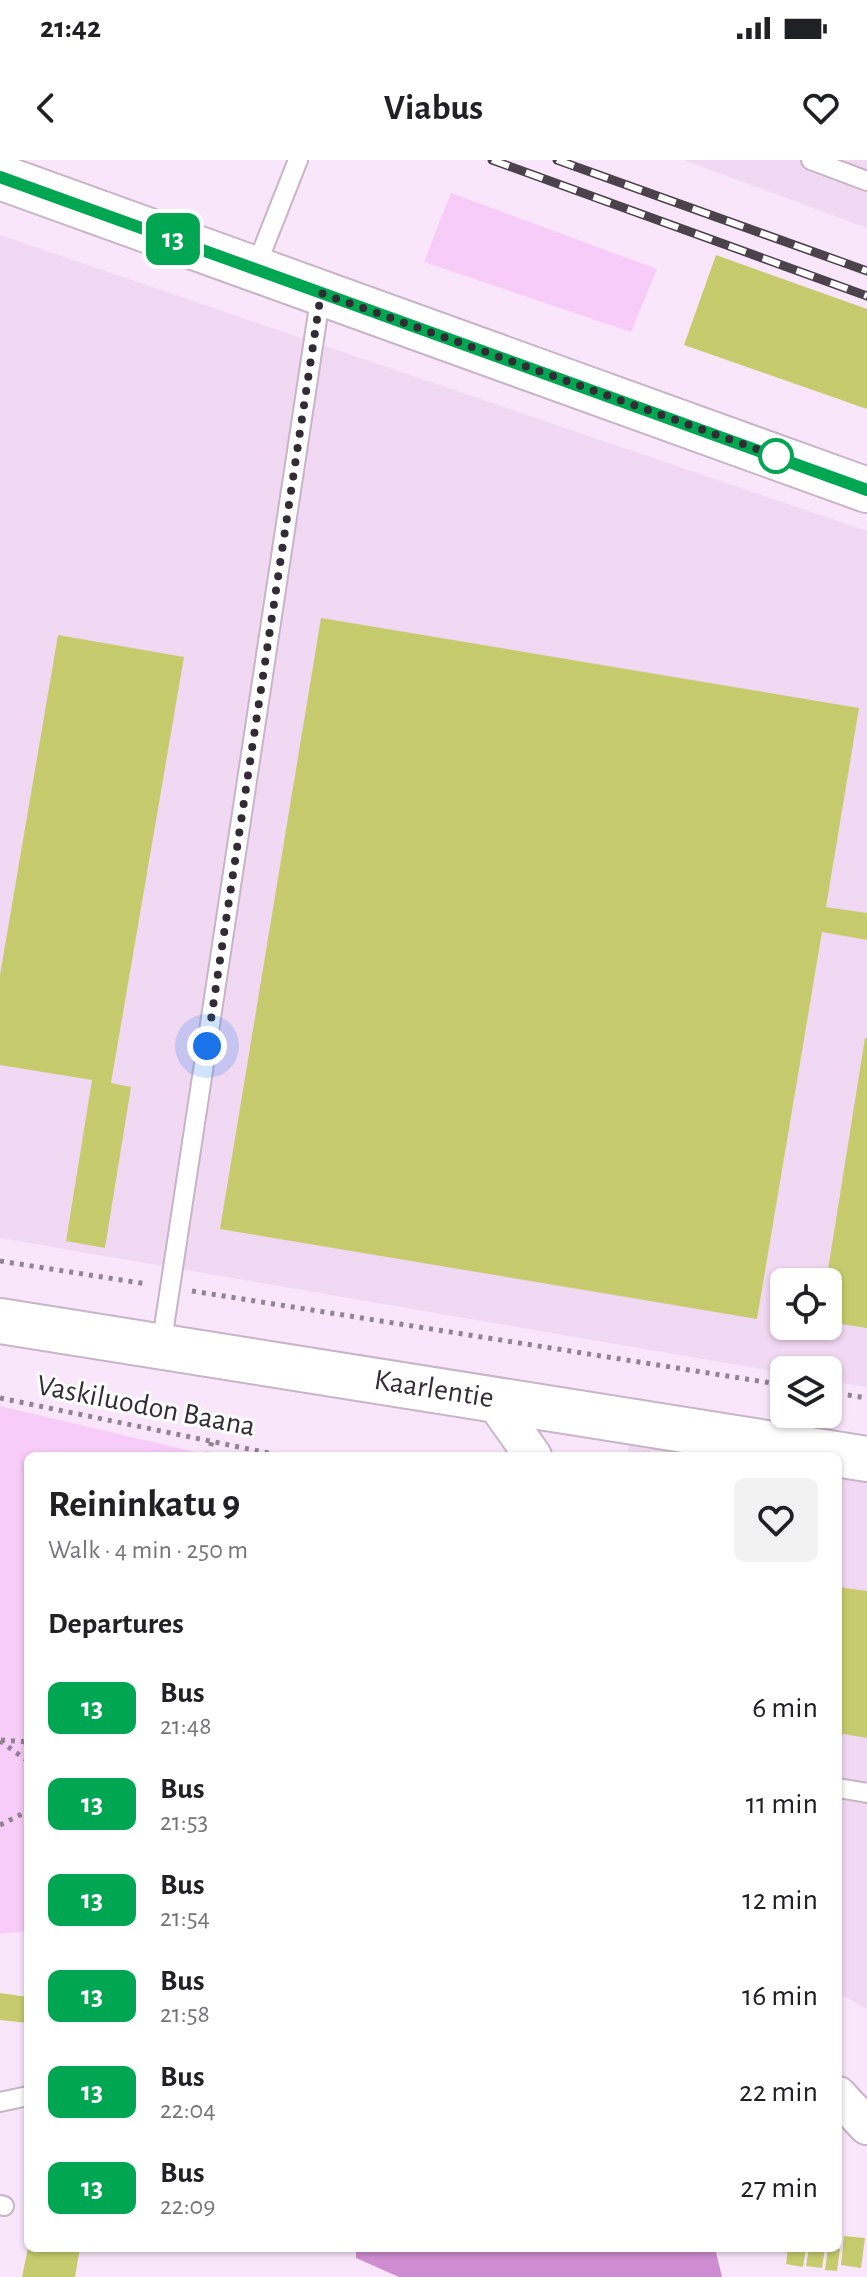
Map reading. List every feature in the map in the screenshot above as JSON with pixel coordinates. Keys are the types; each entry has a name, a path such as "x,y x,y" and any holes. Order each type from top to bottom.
{"main road":[{"path":"0,177 867,490"},
{"name":"Kaarlentie","path":"0,1321 492,1398 782,1451"},
{"name":"Kaarlentie","path":"842,1457 867,1459"}],"street":[{"path":"492,1398 530,1452"},
{"path":"842,2099 867,2126"}],"lane":[{"path":"255,269 298,160"},
{"path":"811,160 867,181"},
{"path":"161,1347 321,293"},
{"path":"842,1789 867,1793"},
{"path":"0,2102 24,2097"}],"path":[{"path":"0,1261 770,1383"},
{"path":"842,1394 867,1398"},
{"name":"Vaskiluodon Baana","path":"0,1398 265,1452"},
{"path":"210,1452 212,1440"},
{"path":"0,1740 24,1742"},
{"path":"0,1740 24,1758"},
{"path":"0,1825 24,1813"}],"shaded area":[{"path":"684,160 867,160 867,228"},
{"path":"451,193 657,269 631,332 424,262"},
{"path":"0,235 867,531 867,1387 842,1383 842,1356 770,1356 770,1371 0,1238"},
{"path":"0,1406 195,1452 24,1452 24,1931 0,1934"},
{"path":"628,1436 724,1452 629,1452"},
{"path":"842,1472 867,1476 867,2009 842,1995"},
{"path":"356,2252 716,2252 722,2277 399,2277 356,2258"}],"building":[{"path":"716,255 867,309 867,409 684,345"},
{"path":"321,618 859,708 826,907 867,913 867,940 822,932 757,1319 220,1229"},
{"path":"58,635 184,657 111,1083 131,1087 105,1248 66,1241 92,1080 0,1065 0,975"},
{"path":"867,1038 867,1328 842,1324 842,1268 828,1268"},
{"path":"842,1588 867,1591 867,1738 842,1734"},
{"path":"0,1993 24,1996 24,2023 0,2020"},
{"path":"844,2236 865,2238 861,2268 841,2265"},
{"path":"27,2252 79,2252 75,2277 22,2277"},
{"path":"788,2252 805,2252 803,2267 786,2264"},
{"path":"808,2252 824,2252 822,2268 806,2266"},
{"path":"827,2252 840,2252 837,2271 825,2270"}],"railway":[{"path":"492,160 867,296"},
{"path":"557,160 867,271"}],"bus line":[{"name":"13","path":"0,177 867,490"}],"route":[{"path":"207,1046 321,293 776,456"}]}
